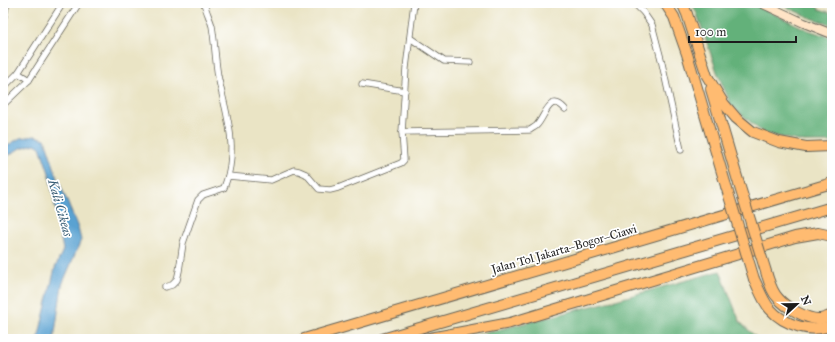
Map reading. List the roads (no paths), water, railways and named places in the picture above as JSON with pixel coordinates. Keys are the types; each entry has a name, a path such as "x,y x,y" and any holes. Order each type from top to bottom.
{"highway":[{"path":"665,3 674,17 687,54 754,279 769,308 778,317 794,326 813,329 832,325"},
{"path":"682,3 707,76 772,290 778,299 786,306 810,317 818,319 832,315"},
{"path":"707,76 724,104 736,118 753,132 779,142 806,147 832,146"},
{"name":"Jalan Tol Jakarta–Bogor–Ciawi","path":"304,339 832,183"},
{"path":"382,339 832,207"},
{"path":"425,339 510,323 795,237 818,233 832,236"}],"main road":[{"path":"761,3 804,24 832,34"}],"street":[{"path":"3,20 8,3"},
{"path":"3,88 18,73 63,3"},
{"path":"3,105 29,80 79,3"},
{"path":"165,287 177,280 184,243 198,200 203,195 224,188 230,166 231,142 228,113 218,76 212,26 204,3"},
{"path":"228,176 270,180 294,170 299,170 306,174 319,189 330,190 402,162 405,156 402,132 404,91 414,3"},
{"path":"634,3 644,12 652,26 661,58 680,150"},
{"path":"410,38 444,61 470,62"},
{"path":"18,73 29,80"},
{"path":"362,84 404,91"},
{"path":"402,132 530,130 536,127 547,107 550,105 560,103 565,109"}],"water":[{"name":"Kali Cikeas","path":"35,136 45,139 58,179 78,228 81,240 62,285 54,339 38,339 55,268 63,250 49,173 40,147 35,144 13,152 3,162 3,148 20,138"}]}
